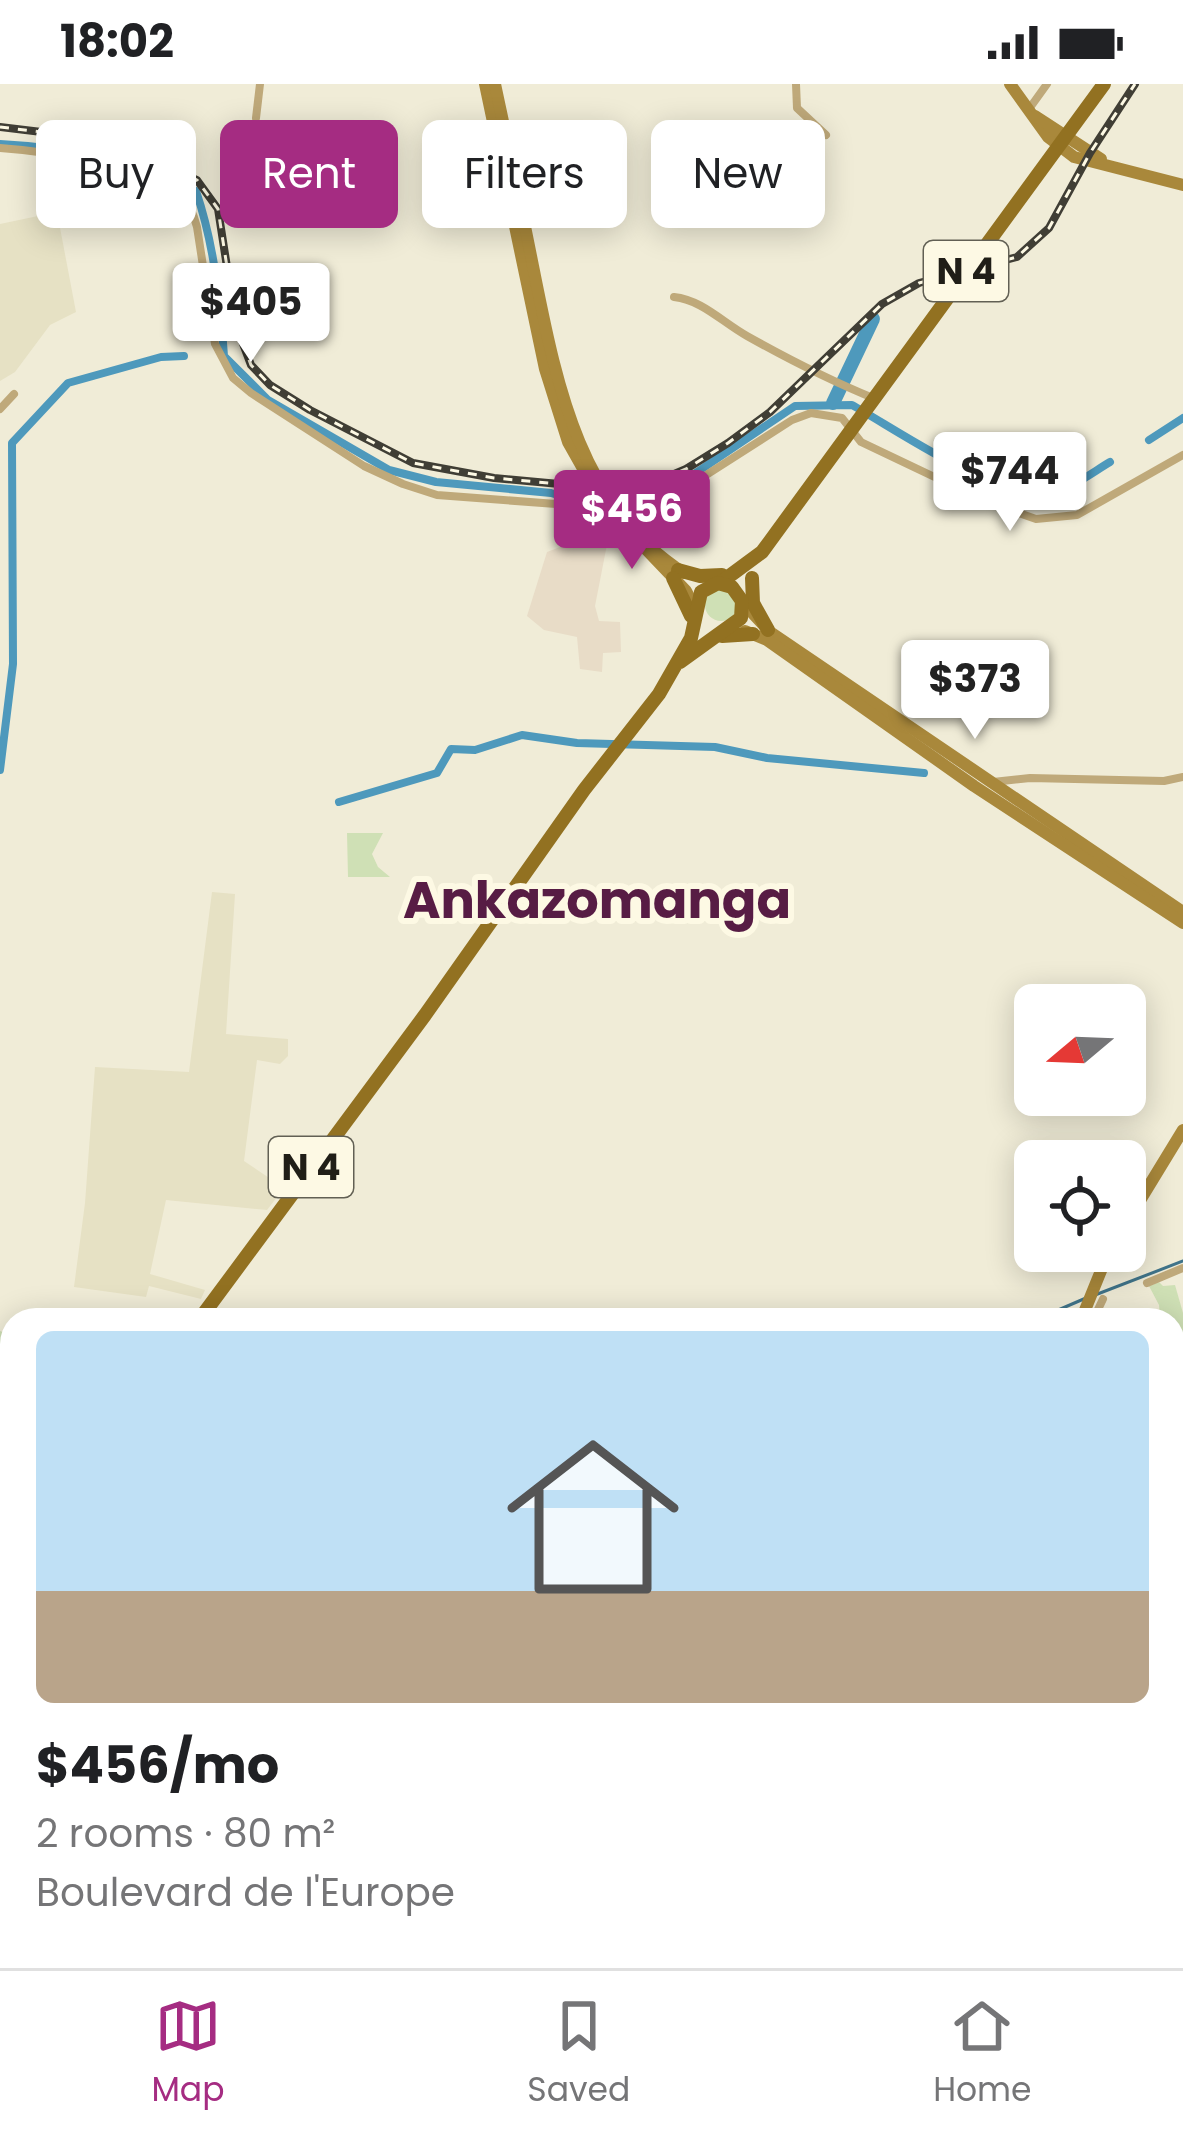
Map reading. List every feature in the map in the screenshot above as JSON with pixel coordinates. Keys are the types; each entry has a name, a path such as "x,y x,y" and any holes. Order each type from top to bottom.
{"main road":[{"path":"485,84 554,403 573,453 617,514 676,574 693,600 696,641"},
{"path":"495,84 556,380 597,486"},
{"path":"1010,84 1040,128 1085,161 1183,185"},
{"name":"N 4","path":"743,602 748,573 762,552 1103,84"},
{"path":"676,574 748,573"},
{"path":"748,573 701,592 696,612 704,625 722,631 760,632 1183,912"},
{"path":"748,573 760,632"},
{"path":"676,574 736,590 760,632 974,786 1183,923"},
{"path":"676,574 696,641"},
{"path":"722,631 741,618 743,602"},
{"name":"N 4","path":"208,1308 680,662 696,641 722,631"},
{"path":"696,641 760,632"},
{"path":"1146,1191 1183,1130"},
{"path":"1088,1308 1099,1272"}],"street":[{"path":"256,118 260,84"},
{"path":"796,84 797,108 826,135"},
{"path":"1032,112 1047,84"},
{"path":"0,148 62,155 133,173 181,195 194,213 222,363 251,394 364,466 436,495 556,503 617,514 675,495 792,420 811,413 842,418 854,425 861,442 988,502 1036,519 1066,519 1183,455"},
{"path":"674,297 694,299 743,334 871,401"},
{"path":"0,409 14,394"},
{"path":"992,782 1183,777"},
{"path":"1147,1282 1183,1268"},
{"path":"1094,1308 1102,1299"}],"shaded area":[{"path":"36,216 36,228 60,228 76,312 50,325 15,372 0,381 0,224"},
{"path":"594,515 611,524 595,606 599,621 620,622 621,652 603,653 602,672 580,669 577,637 544,630 527,616 547,552 584,538"},
{"path":"212,892 235,894 226,1034 288,1039 288,1056 280,1064 257,1060 244,1161 284,1188 267,1210 166,1200 150,1274 205,1290 201,1299 149,1286 146,1297 74,1287 95,1067 189,1072"}],"green space":[{"path":"721,589 733,593 737,605 733,617 721,621 709,617 705,605 709,593"},
{"path":"347,833 383,833 372,854 390,877 348,877"},
{"path":"1159,1282 1175,1285 1182,1308 1159,1308 1149,1286"}],"waterway":[{"path":"0,144 101,157 196,191 215,272 224,356 268,400 389,470 436,482 551,493 605,509 669,491 795,406 852,405 981,477 1033,494 1060,491 1110,462"},
{"path":"833,403 873,319"},
{"path":"0,770 13,664 12,443 68,383 161,357 184,356"},
{"path":"1149,440 1183,418"},
{"path":"339,802 437,773 451,749 475,750 522,735 577,743 715,747 767,758 924,773"},
{"path":"1095,1295 1183,1261"},
{"path":"1063,1308 1086,1298"}],"railway":[{"path":"0,127 83,137 157,161 197,180 218,209 236,325 251,365 270,385 310,410 413,463 494,478 624,490 686,469 728,443 770,412 882,304 919,283 1017,257 1049,228 1135,84"}],"district":[{"name":"Ankazomanga","path":"597,900"}]}
